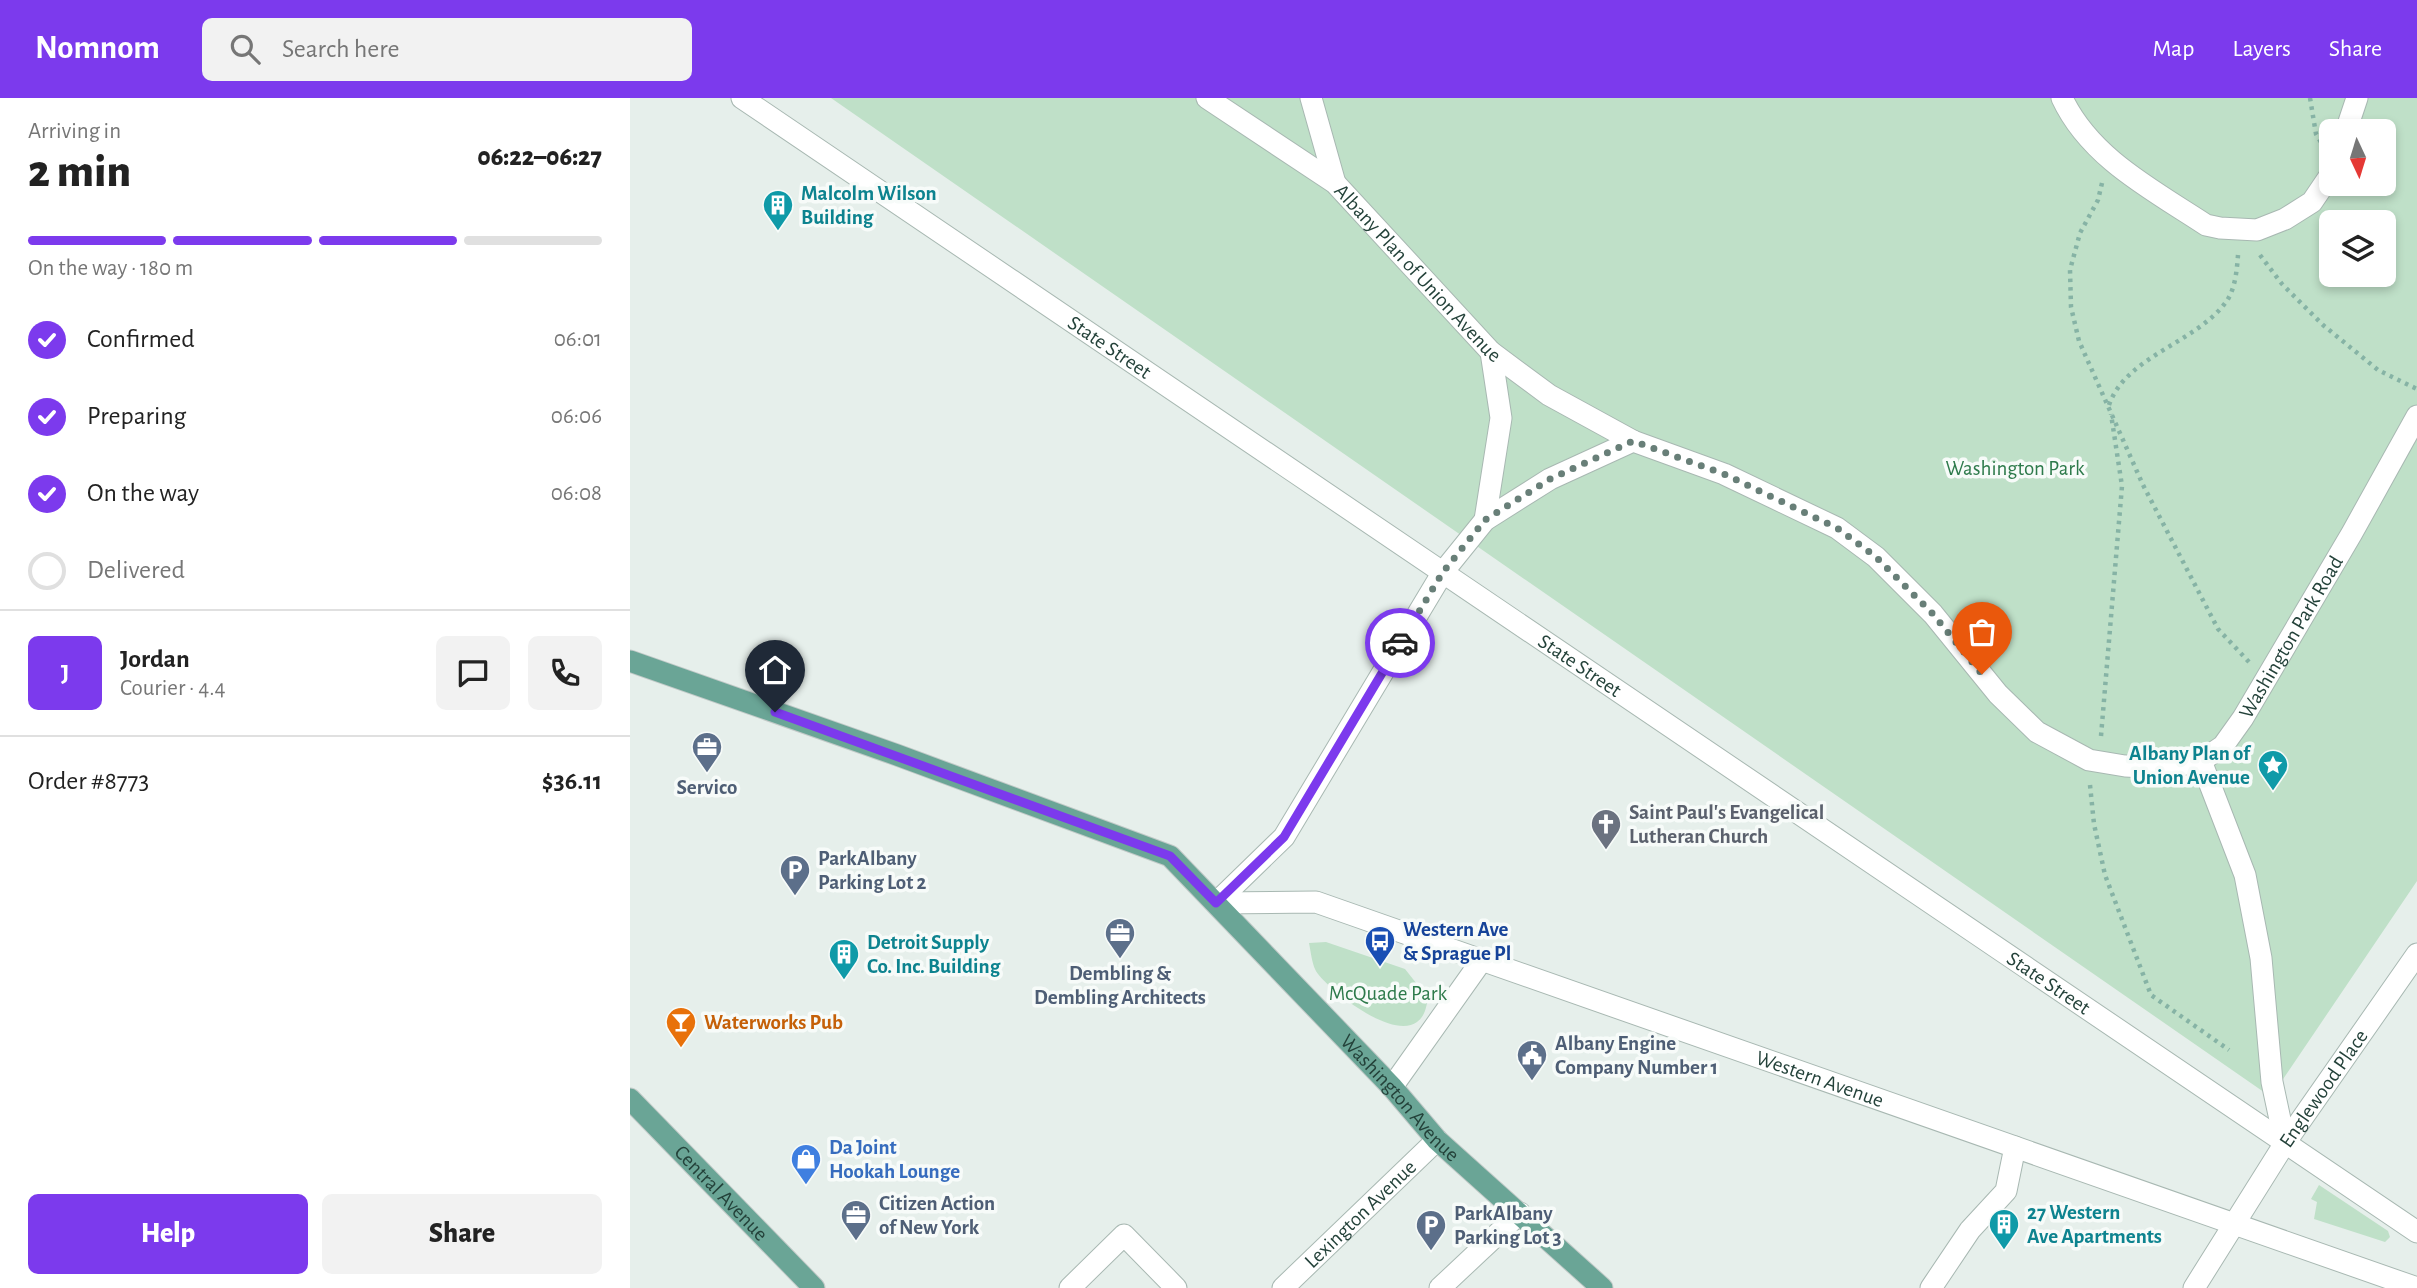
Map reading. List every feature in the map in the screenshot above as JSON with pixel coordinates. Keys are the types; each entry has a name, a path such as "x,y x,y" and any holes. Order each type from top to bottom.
{"main road":[{"name":"Washington Avenue","path":"630,661 897,755 1170,856 1392,1087 1437,1140 1602,1288"},
{"name":"Central Avenue","path":"630,1099 814,1288"}],"street":[{"name":"State Street","path":"742,98 2417,1232"},
{"name":"Albany Plan of Union Avenue","path":"1207,98 1335,183 1491,352 1549,395 1633,441 1724,474 1837,528 1876,557 1933,614 1998,694 2037,732 2089,760 2125,766 2166,768 2201,761"},
{"path":"1311,98 1335,183"},
{"path":"2063,98 2072,119 2107,158 2206,225 2257,230 2285,219 2312,202 2319,192"},
{"path":"2350,119 2357,98"},
{"path":"1485,520 1501,418 1491,352"},
{"name":"Washington Park Road","path":"2201,761 2223,746 2244,718 2353,533 2417,416"},
{"path":"1216,903 1284,837 1443,572 1485,520 1550,479 1633,441"},
{"path":"2201,761 2245,875 2261,958 2272,1082 2285,1143"},
{"name":"Western Avenue","path":"1216,903 1316,902 2417,1288"},
{"name":"Englewood Place","path":"2194,1288 2285,1143 2417,954"},
{"path":"1392,1087 1482,960"},
{"name":"Lexington Avenue","path":"1283,1288 1437,1140"},
{"path":"1931,1288 1970,1230 2006,1191 2015,1147"},
{"path":"1440,1288 1520,1213"},
{"path":"1070,1288 1124,1235 1176,1288"}],"path":[{"path":"2107,158 2098,200 2080,233 2070,270 2071,307 2079,341 2143,485 2218,629 2266,680"},
{"path":"2240,230 2282,284 2323,325 2378,370 2417,389"},
{"path":"2101,737 2122,486 2109,404 2121,383 2147,360 2190,335 2227,301 2236,274 2240,230"},
{"path":"2090,781 2094,824 2105,875 2151,995 2229,1050"}],"green space":[{"name":"Washington Park","path":"831,98 2417,98 2417,881 2271,1097"},
{"name":"McQuade Park","path":"1326,942 1405,969 1428,998 1422,1017 1406,1026 1394,1025 1364,1012 1336,992 1318,974 1312,959 1309,943"},
{"path":"2319,1185 2388,1231 2390,1237 2385,1242 2314,1219 2317,1202 2311,1199"}],"way so far":[{"path":"1400,643 1443,572 1485,520 1550,479 1633,441 1724,474 1837,528 1876,557 1933,614 1982,674"}],"place":[{"name":"Malcolm Wilson Building","path":"778,232"},
{"name":"Servico","path":"707,774"},
{"name":"Albany Plan of Union Avenue","path":"2273,792"},
{"name":"Saint Paul's Evangelical Lutheran Church","path":"1606,851"},
{"name":"ParkAlbany Parking Lot 2","path":"795,897"},
{"name":"Dembling & Dembling Architects","path":"1120,960"},
{"name":"Western Ave & Sprague Pl","path":"1380,968"},
{"name":"Detroit Supply Co. Inc. Building","path":"844,981"},
{"name":"Waterworks Pub","path":"681,1049"},
{"name":"Albany Engine Company Number 1","path":"1532,1082"},
{"name":"Da Joint Hookah Lounge","path":"806,1186"},
{"name":"Citizen Action of New York","path":"856,1242"},
{"name":"27 Western Ave Apartments","path":"2004,1251"},
{"name":"ParkAlbany Parking Lot 3","path":"1431,1252"}],"route":[{"path":"775,712 1170,856 1216,903 1284,837 1400,643"}]}
